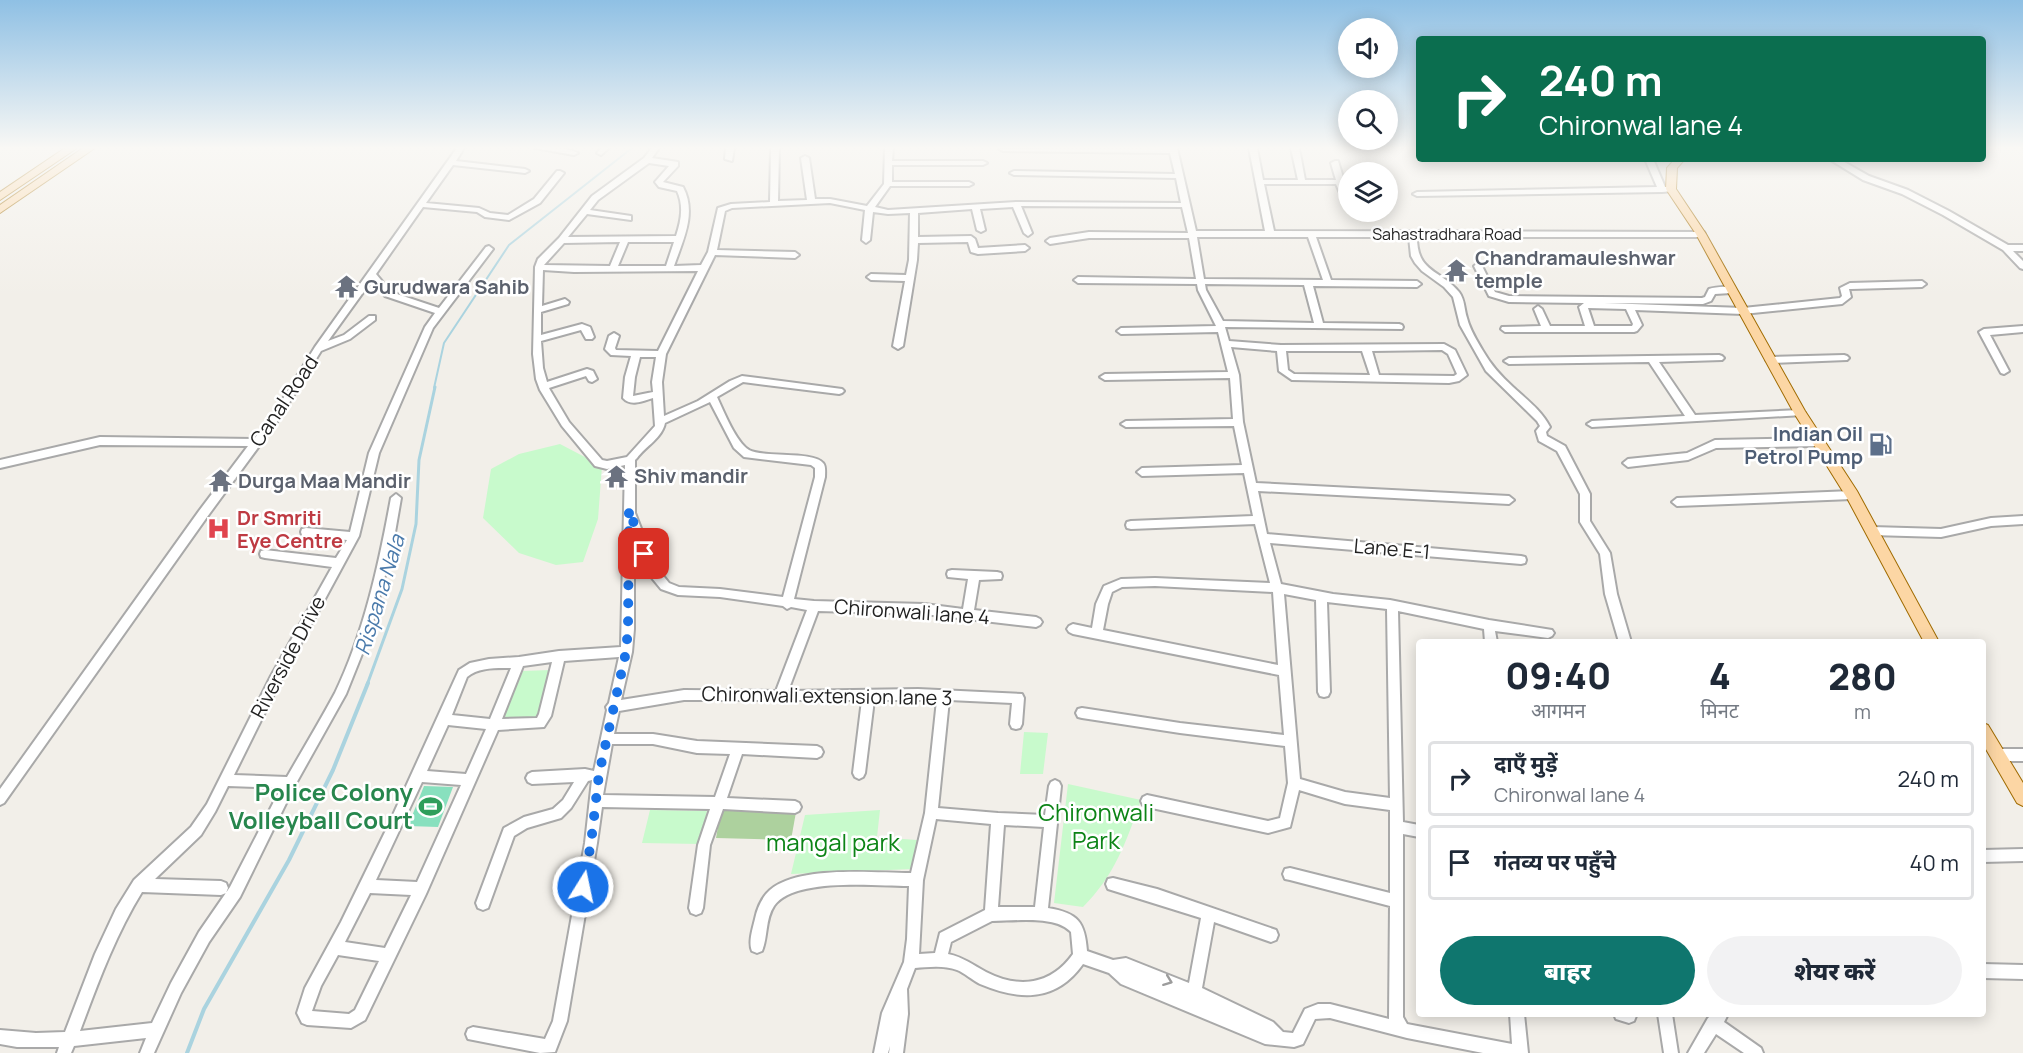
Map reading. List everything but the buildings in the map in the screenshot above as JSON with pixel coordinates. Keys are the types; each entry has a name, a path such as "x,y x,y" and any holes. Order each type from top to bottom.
{"main road":[{"path":"0,210 19,197"},
{"path":"1672,197 1701,234 1800,413 1852,495 1930,639"},
{"path":"1986,735 2023,798"}],"street":[{"name":"Canal Road","path":"0,799 203,514 257,443 318,349 428,197"},
{"path":"422,205 479,210 488,215 509,218 540,197"},
{"path":"596,197 538,267 538,339 541,379 563,421 599,463 607,465 630,460"},
{"path":"669,269 686,218 683,197"},
{"path":"774,197 774,205"},
{"path":"866,240 869,209 878,197"},
{"path":"1147,801 1268,827 1285,823 1294,783 1278,589 1263,538 1238,422 1234,375 1221,326 1202,290 1193,235 1184,197"},
{"path":"1264,197 1270,234"},
{"path":"1918,197 2006,248 2023,266"},
{"path":"483,903 509,832 524,823 557,814 592,775 608,739 612,707 626,652 628,628 630,460 657,432 661,421 657,382 661,354 712,252 719,213 724,208 811,201 839,202 882,212 1016,204 1185,204"},
{"path":"1016,204 1028,233"},
{"path":"976,208 981,230"},
{"path":"584,211 628,218"},
{"path":"898,346 915,240 914,211"},
{"path":"1311,234 1328,283"},
{"path":"1413,234 1412,252 1416,261 1454,292 1459,299 1467,328 1484,361 1541,419 1545,427 1541,431 1542,438 1561,449 1581,486 1587,502 1585,522 1605,553 1611,594 1624,639"},
{"name":"Sahastradhara Road","path":"1050,241 1089,235 1701,234"},
{"path":"562,240 679,239"},
{"path":"915,240 971,239 974,250 978,251 1025,248"},
{"path":"613,269 625,240"},
{"path":"2006,248 2023,248"},
{"name":"Riverside Drive","path":"64,1053 100,959 139,885 196,831 211,808 354,536 374,453 418,348 440,311 489,249"},
{"path":"712,252 795,255"},
{"path":"1478,266 1492,294 1509,299 1703,302 1708,299 1712,291 1731,290"},
{"path":"538,267 705,268"},
{"path":"371,273 388,294 440,311"},
{"path":"871,277 910,278"},
{"path":"1078,280 1417,284"},
{"path":"1308,283 1318,326"},
{"path":"1592,329 1584,306 1743,311 1842,301 1847,297 1844,288 1850,286 1922,284"},
{"path":"538,310 565,302"},
{"path":"1505,329 1637,328 1630,308"},
{"path":"1538,309 1547,329"},
{"path":"318,349 342,339 372,318"},
{"path":"1121,331 1221,326 1399,327"},
{"path":"538,339 582,327 587,329 589,337"},
{"path":"2004,371 1984,332 2023,329"},
{"path":"614,336 611,351 661,354"},
{"path":"1226,345 1281,348 1444,347 1452,352 1462,375 1449,380 1292,377 1284,371 1281,348"},
{"path":"1366,347 1375,378"},
{"path":"636,354 628,398 632,400 657,393"},
{"path":"1509,361 1719,358"},
{"path":"1771,360 1844,358"},
{"path":"1652,359 1692,418"},
{"path":"544,386 587,372 590,373 592,379"},
{"path":"1105,377 1234,375"},
{"path":"661,421 742,380 840,391"},
{"path":"712,397 738,445 748,454 813,462 820,466 820,477 787,604"},
{"path":"1592,424 1800,413"},
{"path":"1126,424 1238,422"},
{"path":"0,464 100,441 257,443"},
{"path":"1628,463 1682,457 1714,444 1819,442"},
{"path":"1142,472 1249,469"},
{"path":"1252,487 1509,500"},
{"path":"1677,502 1852,495"},
{"path":"147,1053 176,988 204,938 235,892 290,783 340,693 363,634 388,544 396,498"},
{"name":"Chironwali lane 4","path":"629,509 651,569 665,586 678,591 720,593 787,604 924,609 1036,622"},
{"path":"1131,525 1260,520"},
{"path":"1872,531 1941,532 1991,522 2023,520"},
{"path":"306,532 354,536"},
{"name":"Lane E-1","path":"1263,538 1521,560"},
{"path":"265,554 338,563"},
{"path":"952,574 998,576"},
{"path":"968,614 974,575"},
{"path":"1097,633 1102,604 1108,589 1121,583 1165,582 1278,589 1548,633"},
{"path":"1321,597 1324,692"},
{"path":"780,696 814,606"},
{"path":"1392,606 1397,827 1396,1018 1401,1028"},
{"path":"1489,625 1491,639"},
{"path":"1073,629 1283,671"},
{"path":"519,662 494,725 421,889 362,1011 351,1021 307,1017 304,1013 306,1002 420,776 465,671 477,666 559,656 626,652"},
{"path":"445,719 494,725 534,725 543,720 559,656"},
{"name":"Chironwali extension lane 3","path":"612,707 684,694 780,696 869,694 1018,698 1016,724"},
{"path":"859,773 869,694"},
{"path":"881,1053 889,1013 911,962 916,880 931,813 943,697"},
{"path":"1082,713 1180,728 1291,741"},
{"path":"608,739 653,739 697,747 817,752"},
{"path":"696,908 704,845 738,749"},
{"path":"1998,755 2023,755"},
{"path":"532,778 592,775"},
{"path":"473,1034 549,1050 560,1021 591,843 595,801 592,775"},
{"path":"420,776 470,780"},
{"path":"224,780 290,783"},
{"path":"1294,783 1345,798 1395,806"},
{"path":"1041,914 1054,786"},
{"path":"595,801 795,807"},
{"path":"931,813 1051,821"},
{"path":"991,914 998,819"},
{"path":"1397,827 1416,830"},
{"path":"1986,856 2023,855"},
{"path":"1290,874 1397,901"},
{"path":"757,946 763,912 769,902 774,894 795,883 820,880 916,880"},
{"path":"1113,884 1270,935"},
{"path":"139,885 221,888"},
{"path":"366,886 421,889"},
{"path":"911,962 940,959 959,964 1008,987 1034,989 1059,982 1073,969 1080,956 1077,929 1071,921 1057,915 991,914 950,934 943,942 940,959"},
{"path":"1194,992 1209,914"},
{"path":"335,948 390,955"},
{"path":"1080,956 1113,967 1126,979 1265,1037 1294,1040 1298,1038 1310,1014 1330,1011 1521,1053 1517,1017"},
{"path":"1113,967 1126,965 1194,992 1268,1027 1278,1037"},
{"path":"1986,971 2023,972"},
{"path":"896,1053 901,1014 899,987"},
{"path":"1665,1017 1671,1053"},
{"path":"1695,1053 1717,1019 1756,1053"},
{"path":"0,1036 12,1039 69,1038 156,1030"}],"green space":[{"path":"560,444 602,466 598,519 583,562 556,565 519,553 483,518 491,469 519,454"},
{"path":"551,670 541,719 503,719 523,671"},
{"path":"1024,732 1048,733 1043,774 1020,774"},
{"name":"Chironwali Park","path":"1068,784 1141,800 1111,870 1083,907 1054,903"},
{"name":"Police Colony Volleyball Court","path":"424,786 453,787 438,827 408,826"},
{"path":"650,810 707,811 700,844 642,843"},
{"path":"721,810 796,812 791,840 716,838"},
{"name":"mangal park","path":"880,810 877,837 917,840 913,869 791,874 805,815"}],"waterway":[{"name":"Rispana Nala","path":"434,388 444,343 509,245 570,197"},
{"name":"Rispana Nala","path":"367,685 402,589 416,524 419,460 435,387"},
{"name":"Rispana Nala","path":"187,1053 204,1009 289,860 333,770 368,683"}],"place":[{"name":"Chandramauleshwar temple","path":"1457,270"},
{"name":"Gurudwara Sahib","path":"346,287"},
{"name":"Indian Oil Petrol Pump","path":"1881,445"},
{"name":"Shiv mandir","path":"616,476"},
{"name":"Durga Maa Mandir","path":"220,481"},
{"name":"Dr Smriti Eye Centre","path":"219,529"},
{"name":"Police Colony Volleyball Court","path":"431,807"}],"route":[{"path":"583,887 599,774 626,652 629,509 644,554"}]}
